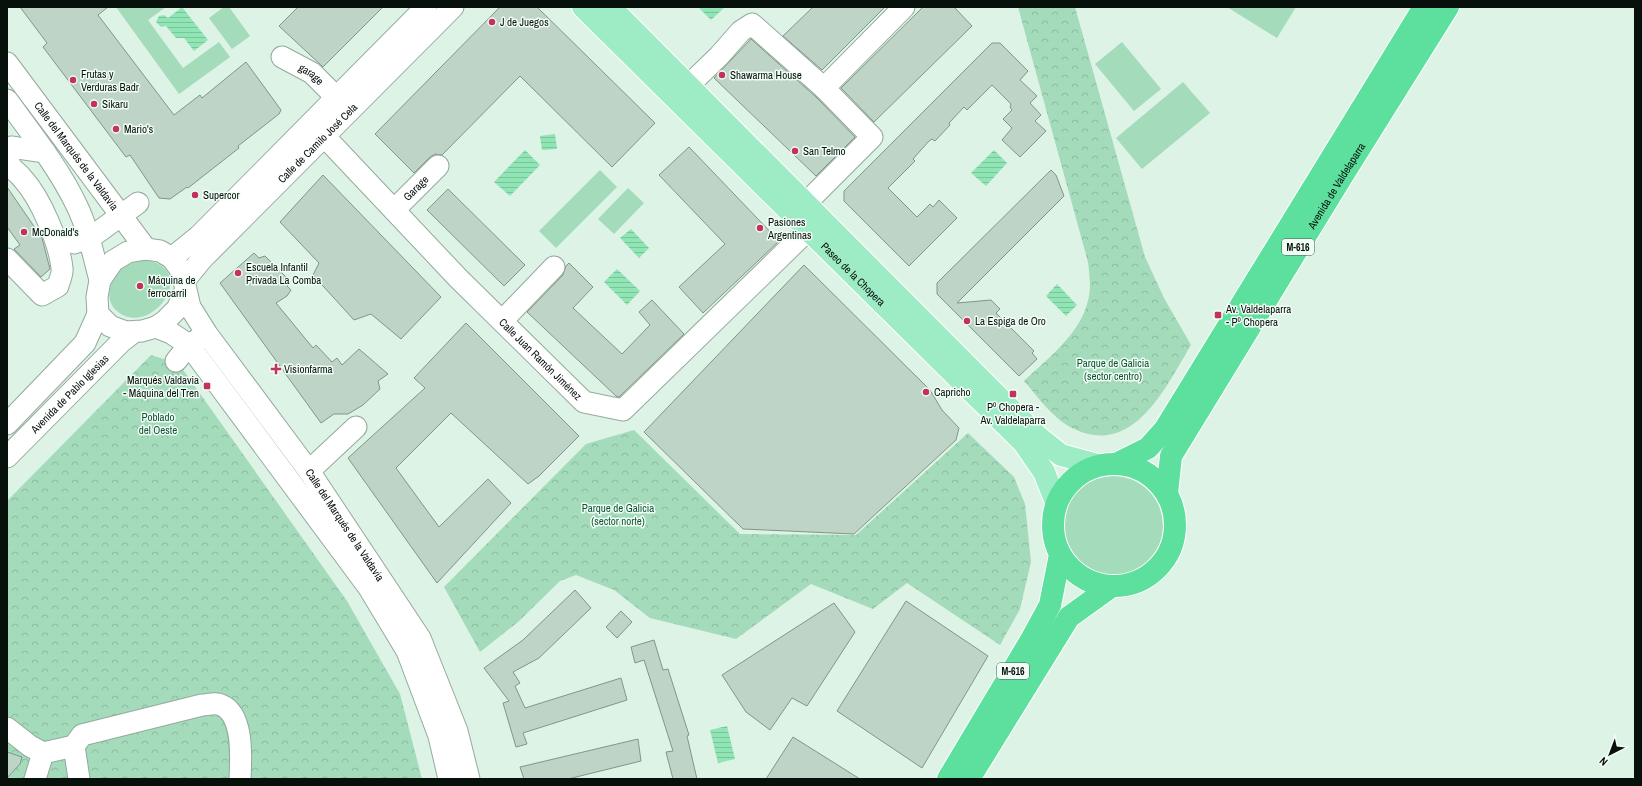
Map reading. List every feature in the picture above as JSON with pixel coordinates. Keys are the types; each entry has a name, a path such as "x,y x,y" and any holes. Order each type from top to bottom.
{"highway":[{"name":"Avenida de Valdelaparra","path":"1108,464 1148,448 1165,429 1424,7"},
{"name":"Avenida de Valdelaparra","path":"1167,493 1171,456 1308,231 1448,7"},
{"name":"M-616","path":"1108,464 1138,468 1154,478 1167,493 1174,511 1176,530 1168,553 1162,564 1148,577 1130,584 1112,586 1092,582 1074,571 1060,555 1054,538 1052,520 1056,502 1066,486 1080,473 1108,464"},
{"name":"M-616","path":"948,779 1031,640 1050,605 1060,555"},
{"name":"M-616","path":"969,779 1069,617 1112,586"}],"main road":[{"name":"Paseo de la Chopera","path":"583,7 1024,443 1044,472 1056,502"},
{"name":"Paseo de la Chopera","path":"610,7 1037,436 1061,455 1108,464"}],"street":[{"name":"Calle de Camilo José Cela","path":"172,258 199,236 426,7"},
{"name":"Calle de Camilo José Cela","path":"185,285 202,259 454,7"},
{"path":"824,88 904,7"},
{"path":"689,86 741,31 752,24 824,88 872,137 806,203"},
{"name":"garage","path":"282,57 312,73 336,97"},
{"name":"Calle del Marqués de la Valdavia","path":"7,62 146,249"},
{"name":"Calle del Marqués de la Valdavia","path":"7,100 45,152 76,204 82,240 100,280"},
{"name":"Calle Juan Ramón Jiménez","path":"324,136 458,278 584,402 623,410 808,230"},
{"path":"7,151 11,147 45,152"},
{"path":"7,158 11,169 23,178 40,203 53,234 63,270 58,286 42,295 7,259"},
{"name":"Garage","path":"394,210 438,166"},
{"path":"7,181 12,181 33,210 46,217"},
{"path":"82,240 122,216 138,203"},
{"path":"7,424 85,342 98,314 97,297 100,280 108,267 120,257 133,251 146,249 160,251 172,258 180,269 185,285 177,309 156,327 134,332 126,332 110,326 98,314"},
{"path":"502,321 554,267"},
{"name":"Calle del Marqués de la Valdavia","path":"185,285 190,307 206,334 309,471 420,638 457,731 469,779"},
{"name":"Calle del Marqués de la Valdavia","path":"156,327 171,333 189,345 369,588 407,650 439,736 449,779"},
{"name":"Avenida de Pablo Iglesias","path":"7,457 121,342 134,332"},
{"path":"176,361 189,345 206,334"},
{"path":"309,471 356,427"},
{"path":"7,728 30,746 43,753 74,746 82,735 208,701 222,705 232,712 237,722 241,758 240,779"},
{"path":"74,746 79,779"},
{"path":"35,779 43,753"}],"green space":[{"path":"116,7 166,7 148,20 183,68 219,42 230,57 179,94"},
{"path":"224,7 229,7 250,36 232,49 209,18"},
{"name":"Parque de Galicia (sector centro)","path":"1018,7 1075,7 1145,257 1164,298 1191,345 1158,399 1129,427 1112,434 1092,435 1063,423 1051,412 1024,381 1056,351 1075,328 1083,316 1088,302 1090,284 1088,262"},
{"path":"1227,7 1296,7 1277,38"},
{"path":"1122,42 1161,89 1134,111 1095,64"},
{"path":"1183,82 1210,113 1142,169 1116,138"},
{"path":"600,170 617,187 556,248 539,231"},
{"path":"628,188 644,203 614,234 598,219"},
{"path":"146,260 162,266 169,276 170,287 165,299 156,309 144,316 131,318 118,312 113,307 109,295 110,288 112,281 120,270 138,261"},
{"name":"Poblado del Oeste","path":"151,355 179,364 347,601 400,694 422,779 7,779 7,501"},
{"name":"Parque de Galicia (sector norte)","path":"634,430 740,534 856,535 968,433 1014,477 1025,504 1031,562 1020,609 1000,645 907,583 873,609 811,584 736,639 650,618 614,590 576,575 560,581 518,622 480,652 444,587 586,444"},
{"path":"1113,476 1132,480 1149,490 1159,507 1163,526 1159,545 1149,562 1132,572 1113,576 1094,572 1077,562 1067,545 1063,526 1067,507 1077,490 1094,480"}],"shaded area":[{"path":"182,7 208,40 194,51 184,38 176,38 166,26 161,27 156,22 159,16 164,15 168,18"},
{"path":"725,7 711,20 699,8"},
{"path":"555,134 557,149 542,150 540,136"},
{"path":"525,150 540,165 510,196 494,182"},
{"path":"994,150 1007,163 986,186 971,173"},
{"path":"631,229 649,248 639,258 620,238"},
{"path":"617,269 640,291 627,305 604,282"},
{"path":"1057,284 1077,305 1066,316 1046,296"},
{"path":"727,726 735,759 718,763 710,730"}],"building":[{"path":"20,7 108,7 98,15 174,115 200,95 202,98 246,62 281,110 279,114 238,146 239,148 188,188 187,187 170,199 159,198 130,155 126,157 43,47 47,43"},
{"path":"298,7 383,7 323,67 279,26"},
{"path":"500,7 537,7 655,123 612,167 520,76 442,155 435,154 430,157 414,173 375,134"},
{"path":"813,7 885,7 822,70 783,36"},
{"path":"923,7 954,7 972,26 874,122 841,88"},
{"path":"751,39 816,97 855,137 816,176 714,78"},
{"path":"992,43 1000,43 1028,71 1020,80 1037,96 1030,103 1041,115 1035,121 1046,131 1020,157 1002,140 1012,128 1003,119 1012,110 1010,107 1011,104 992,85 967,110 964,107 935,141 932,139 928,142 913,159 915,161 888,188 917,217 930,204 933,207 939,200 957,218 909,266 844,201 844,191"},
{"path":"689,147 779,241 703,313 679,287 725,244 659,175"},
{"path":"1051,170 1056,175 1064,196 957,303 991,300 1000,309 996,313 1034,351 1032,353 1037,359 1019,376 937,294 937,283"},
{"path":"323,175 441,297 401,339 371,314 354,320 313,275 319,263 280,222"},
{"name":"McDonald's","path":"7,187 42,238 50,269 41,277 14,249 20,245 7,227"},
{"path":"448,189 525,265 504,286 427,210"},
{"path":"254,253 259,258 265,256 290,281 287,286 291,290 287,296 276,303 313,348 316,345 332,362 337,358 342,365 359,349 388,374 378,381 380,389 363,405 348,414 334,414 321,423 220,283"},
{"path":"569,263 593,287 573,308 622,354 650,325 639,312 652,300 684,334 619,397 616,396 527,312 563,275 566,266"},
{"path":"804,265 930,390 942,410 959,428 956,440 854,534 743,529 644,432"},
{"path":"466,323 579,436 539,476 528,484 451,413 396,468 439,527 488,479 511,503 437,583 348,458 425,388 414,378"},
{"path":"575,590 591,608 539,658 513,672 520,683 515,686 525,708 621,678 627,700 523,733 527,744 516,747 503,703 509,701 484,668 523,640"},
{"path":"906,601 988,656 922,768 837,711"},
{"path":"834,603 855,632 807,706 792,698 770,730 746,712 722,675"},
{"path":"621,611 632,622 617,638 606,627"},
{"path":"654,640 663,670 668,669 689,735 687,736 697,779 673,779 666,752 673,751 644,660 635,663 631,647"},
{"path":"793,737 860,779 766,779"},
{"path":"638,739 641,761 568,779 524,779 520,767"},
{"path":"7,752 22,757 20,764 7,778"}],"place":[{"name":"J de Juegos","path":"492,22"},
{"name":"Shawarma House","path":"722,75"},
{"name":"Frutas y Verduras Badr","path":"73,80"},
{"name":"Sikaru","path":"94,104"},
{"name":"Mario's","path":"116,129"},
{"name":"San Telmo","path":"795,151"},
{"name":"Supercor","path":"195,195"},
{"name":"Pasiones Argentinas","path":"760,228"},
{"name":"McDonald's","path":"24,232"},
{"name":"Escuela Infantil Privada La Comba","path":"238,273"},
{"name":"Máquina de ferrocarril","path":"140,286"},
{"name":"Av. Valdelaparra - Pº Chopera","path":"1218,315"},
{"name":"La Espiga de Oro","path":"967,321"},
{"name":"Visionfarma","path":"276,369"},
{"name":"Marqués Valdavia - Máquina del Tren","path":"207,386"},
{"name":"Capricho","path":"926,392"},
{"name":"Pº Chopera - Av. Valdelaparra","path":"1013,394"}]}
